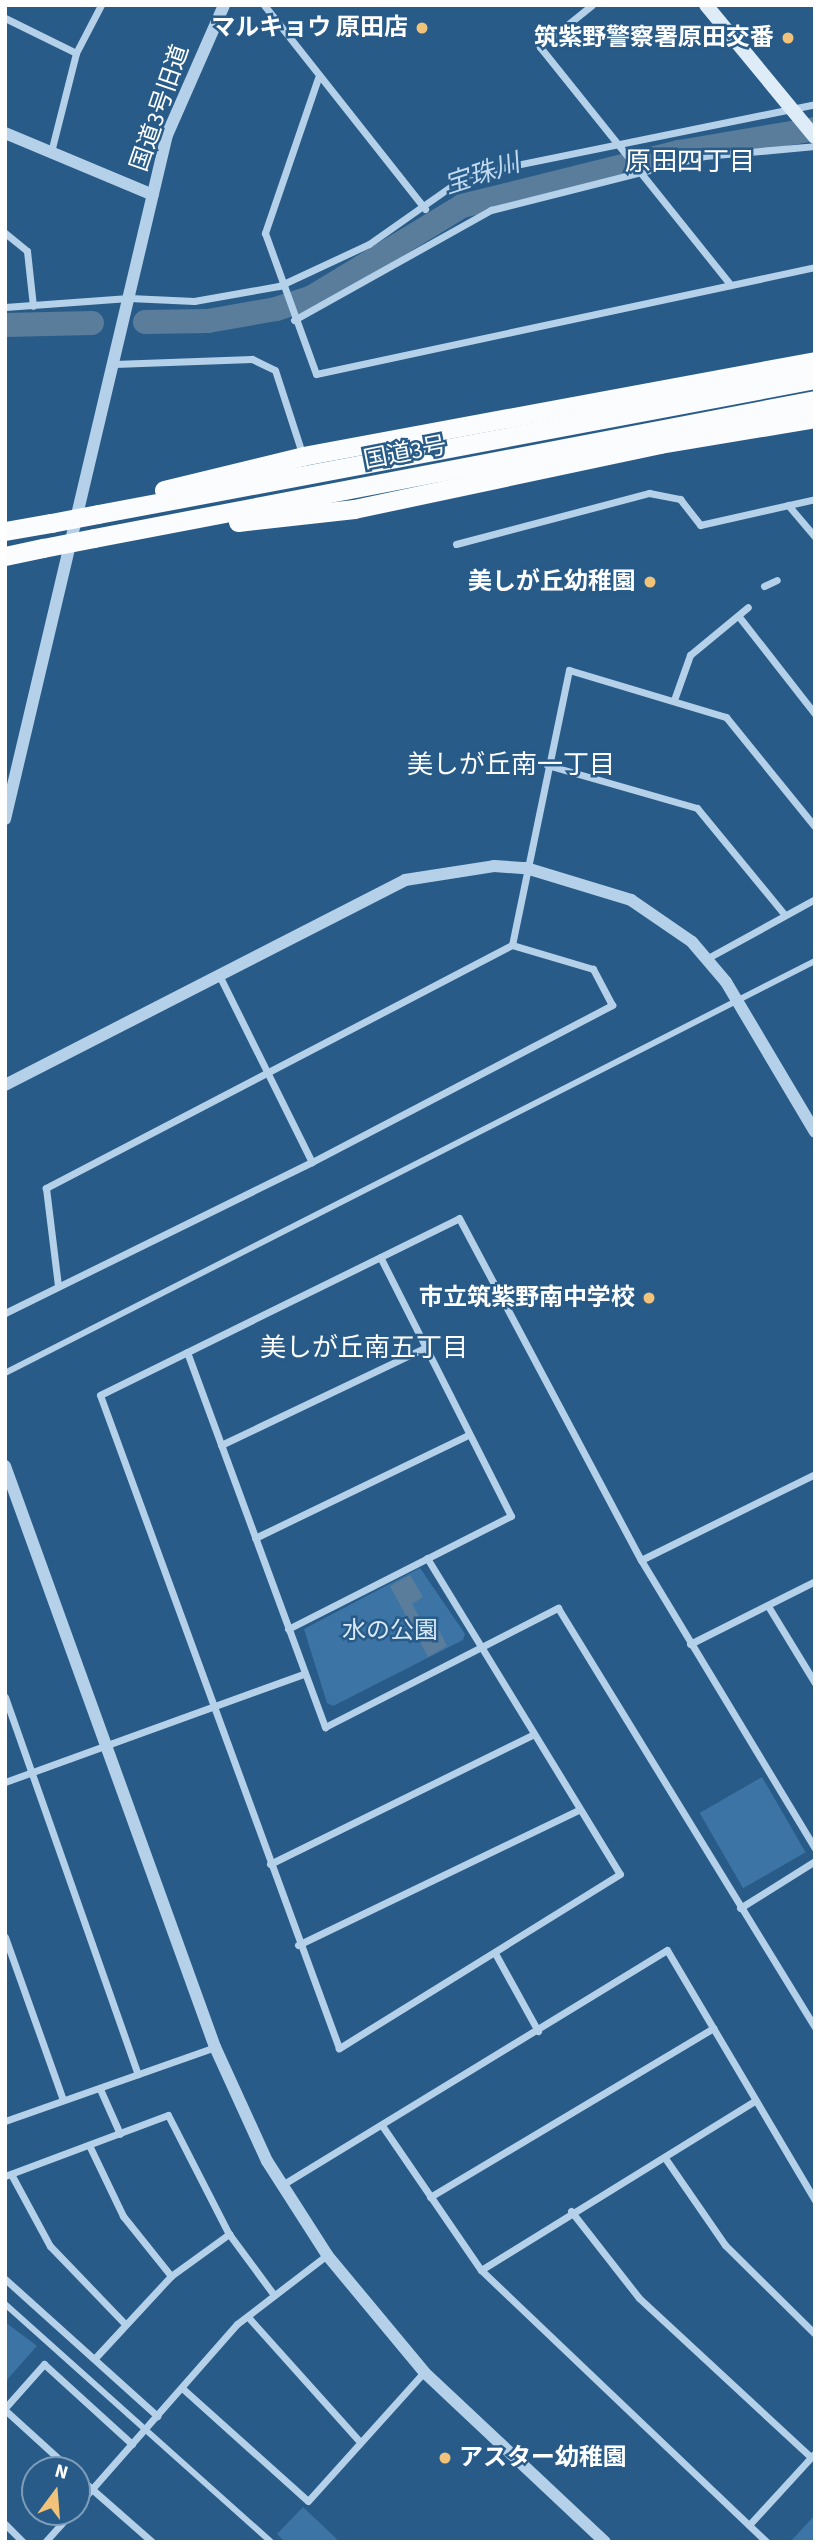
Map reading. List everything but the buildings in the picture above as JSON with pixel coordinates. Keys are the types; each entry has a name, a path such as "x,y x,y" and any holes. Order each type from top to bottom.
{"highway":[{"path":"126,509 149,494 303,456 620,407 646,394 815,360"},
{"name":"国道3号","path":"5,531 126,509 620,407 815,379"},
{"name":"国道3号","path":"5,556 179,524 631,433 815,400"},
{"path":"179,524 354,509 685,439 815,418"}],"main road":[{"path":"706,5 815,137"}],"street":[{"path":"51,152 76,53 101,5"},
{"name":"国道3号旧道","path":"5,133 153,195 192,67 224,5"},
{"path":"264,5 318,78 425,209"},
{"path":"592,5 540,47 612,141 731,285"},
{"path":"5,18 76,53"},
{"path":"318,78 265,233 279,286 316,374 552,321 815,267"},
{"path":"5,307 129,298 194,300 279,286 425,209 467,175 612,141 788,106 815,104"},
{"path":"294,320 491,210 704,156 815,146"},
{"path":"5,819 153,195"},
{"path":"5,233 27,251 33,306"},
{"path":"114,364 252,359 275,370 303,456"},
{"path":"456,544 649,493 680,499 700,526 815,499"},
{"path":"788,505 815,537"},
{"path":"764,586 777,580"},
{"path":"674,700 690,655 740,618 748,607"},
{"path":"740,618 815,714"},
{"path":"512,945 547,765 569,670 726,717 815,827"},
{"path":"547,765 697,808 784,914"},
{"path":"5,1084 405,880 462,867 526,868 631,901 670,924 706,959 736,1001 815,1132"},
{"path":"706,959 815,899"},
{"path":"5,1313 312,1162 612,1005 593,969 512,945 46,1188 58,1286"},
{"path":"5,1373 815,961"},
{"path":"218,975 312,1162"},
{"path":"427,1558 484,1647 578,1810 620,1874 496,1955 339,2048 211,1707 100,1395 459,1218 641,1560 815,1849"},
{"path":"288,1629 511,1516 380,1257"},
{"path":"221,1445 424,1348"},
{"path":"187,1352 303,1674 325,1727 558,1608 815,2028"},
{"path":"255,1538 468,1435"},
{"path":"5,1466 109,1746 215,2047 282,2185 327,2255 424,2372 606,2542"},
{"path":"641,1560 815,1474"},
{"path":"690,1644 815,1581"},
{"path":"768,1606 815,1683"},
{"path":"5,1782 303,1674"},
{"path":"5,1697 138,2074"},
{"path":"270,1864 533,1735"},
{"path":"299,1945 578,1810"},
{"path":"740,1908 815,1861"},
{"path":"5,1937 63,2100"},
{"path":"282,2185 383,2127 667,1950 815,2200"},
{"path":"496,1955 538,2031"},
{"path":"430,2197 713,2028"},
{"path":"5,2121 215,2047"},
{"path":"100,2089 120,2134"},
{"path":"481,2270 572,2211 665,2158 755,2101"},
{"path":"125,2324 50,2246 8,2175 168,2115 229,2234 274,2295"},
{"path":"383,2127 481,2270 767,2542"},
{"path":"89,2145 123,2216 171,2276"},
{"path":"665,2158 725,2245 815,2334"},
{"path":"572,2211 639,2298 813,2455 749,2525"},
{"path":"96,2357 171,2276 229,2234"},
{"path":"152,2542 92,2489 248,2317 327,2255"},
{"path":"5,2279 96,2357 157,2416"},
{"path":"5,2304 271,2542"},
{"path":"248,2317 360,2442"},
{"path":"56,2456 5,2409 44,2364 132,2444"},
{"path":"182,2388 309,2501 424,2372"},
{"path":"5,2524 23,2542"},
{"path":"45,2542 59,2526"}],"green space":[{"name":"水の公園","path":"420,1568 465,1634 463,1640 333,1706 327,1703 304,1629"},
{"path":"762,1777 806,1852 743,1888 700,1813"},
{"path":"5,2322 37,2346 5,2382"},
{"path":"303,2507 340,2542 285,2542 277,2534"},
{"path":"815,2515 815,2542 790,2542"}],"shaded area":[{"path":"410,1575 423,1597 412,1604 426,1629 436,1624 447,1646 428,1657 390,1586"}],"waterway":[{"name":"宝珠川","path":"145,322 208,321 276,309 312,297 462,206 679,152 815,129"},
{"name":"宝珠川","path":"5,325 92,323"}],"place":[{"name":"マルキョウ 原田店","path":"422,28"},
{"name":"筑紫野警察署原田交番","path":"788,38"},
{"name":"美しが丘幼稚園","path":"650,582"},
{"name":"市立筑紫野南中学校","path":"649,1298"},
{"name":"アスター幼稚園","path":"445,2458"}],"district":[{"name":"原田四丁目","path":"690,162"},
{"name":"美しが丘南一丁目","path":"511,765"},
{"name":"美しが丘南五丁目","path":"364,1348"}]}
